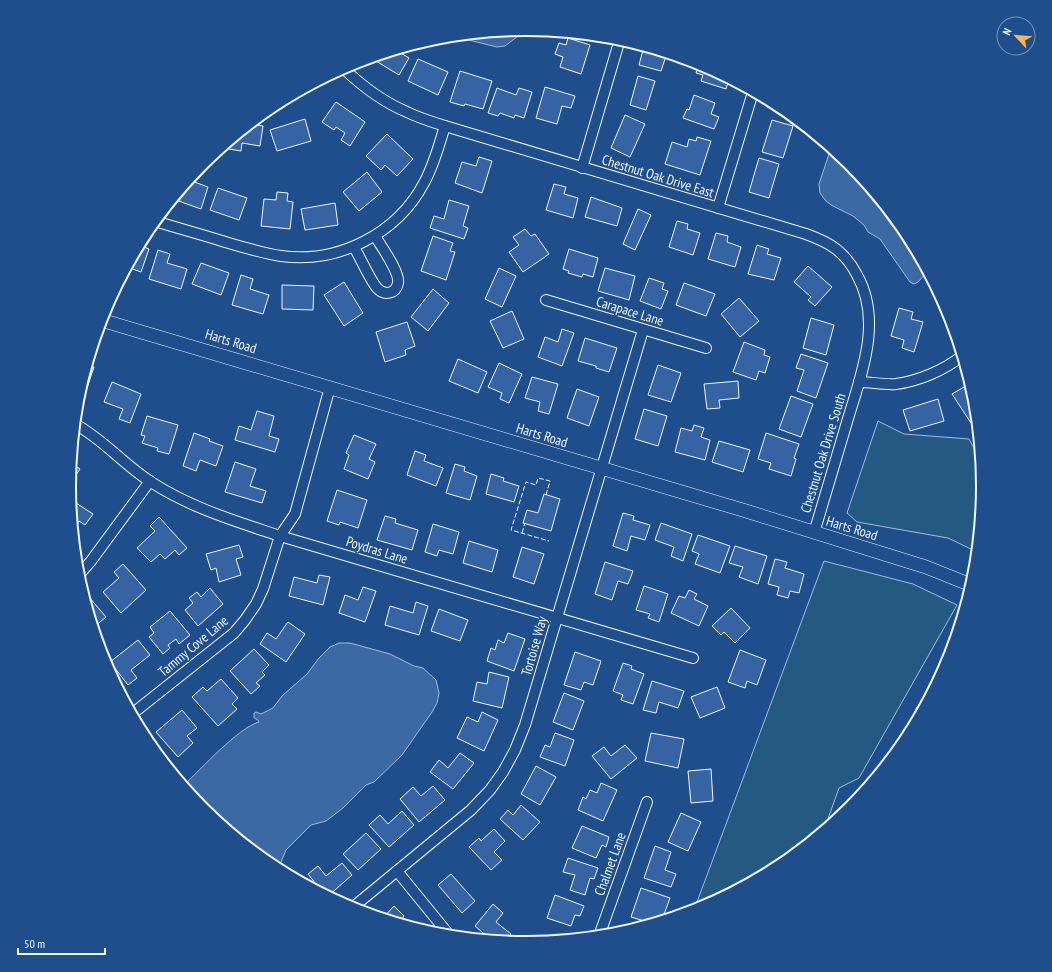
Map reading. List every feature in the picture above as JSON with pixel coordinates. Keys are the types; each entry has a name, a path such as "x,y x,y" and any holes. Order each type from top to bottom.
{"street":[{"path":"582,168 618,46"},
{"name":"Chestnut Oak Drive East","path":"348,73 360,84 383,100 407,112 445,126 806,234 837,249 851,263 861,282 868,305 869,323 867,351 859,382"},
{"path":"718,208 752,97"},
{"path":"161,223 261,253 283,256 320,256 354,247 375,236 395,221 411,203 424,184 433,165 445,126"},
{"path":"354,247 377,288 384,293 390,293 395,290 398,282 397,274 375,236"},
{"name":"Carapace Lane","path":"546,300 706,348"},
{"name":"Harts Road","path":"107,322 330,387 926,567 965,583"},
{"name":"Tortoise Way","path":"358,903 471,810 490,790 503,772 515,750 525,725 643,330"},
{"path":"859,382 895,384 914,380 958,360"},
{"name":"Chestnut Oak Drive South","path":"814,533 859,382"},
{"name":"Tammy Cove Lane","path":"136,711 234,632 245,620 256,604 263,589 280,536 295,514 330,387"},
{"name":"Poydras Lane","path":"80,428 128,466 150,481 172,495 217,516 693,658"},
{"path":"84,569 150,481"},
{"name":"Chalmet Lane","path":"600,929 647,802"},
{"path":"398,871 444,928"}],"shaded area":[{"path":"518,36 505,46 497,47 468,40"},
{"path":"829,154 864,189 900,236 924,276 918,282 914,284 910,282 880,239 868,232 864,225 853,216 831,205 825,200 820,193 819,184"},
{"path":"878,421 904,434 969,439 974,448 976,486 971,549 948,538 857,522 847,513"},
{"path":"824,561 913,584 957,605 859,778 839,788 828,819 800,843 751,876 697,902"},
{"path":"339,643 350,643 390,654 414,666 423,668 436,680 439,693 437,703 402,755 374,782 366,785 343,808 326,821 311,825 286,850 280,863 252,843 229,824 187,782 230,740 250,726 259,722 254,718 254,713 256,712 261,714 273,708 282,696 307,674 319,658 330,647"}],"building":[{"path":"568,38 590,45 581,74 560,67 563,57 555,54 559,43 566,45"},
{"path":"643,51 665,58 661,71 639,65"},
{"path":"402,54 409,58 399,75 377,62"},
{"path":"418,59 448,72 438,95 408,81"},
{"path":"697,70 725,82 728,83 726,89 701,81 703,75 696,73"},
{"path":"460,71 492,81 483,109 450,102"},
{"path":"638,76 655,81 646,110 630,105"},
{"path":"545,87 575,96 571,108 562,106 557,124 536,118"},
{"path":"497,88 516,95 519,88 532,92 524,118 515,115 514,118 500,113 498,116 488,113"},
{"path":"694,95 715,103 711,114 719,117 714,129 683,118 687,109 689,110"},
{"path":"336,102 365,122 350,146 341,140 345,133 336,127 334,130 322,122"},
{"path":"625,115 645,124 630,157 611,148"},
{"path":"305,119 311,141 277,151 270,130"},
{"path":"772,120 793,126 783,158 762,152"},
{"path":"257,125 263,126 260,146 242,143 241,151 228,149"},
{"path":"387,134 413,159 397,176 385,165 381,170 366,156"},
{"path":"697,137 711,141 700,175 665,164 672,142 687,147 689,139 696,141"},
{"path":"479,157 492,161 482,193 455,183 462,162 476,166"},
{"path":"759,158 779,164 769,198 749,192"},
{"path":"367,172 382,192 359,211 343,192"},
{"path":"195,182 208,187 201,209 178,201"},
{"path":"554,184 566,187 564,194 578,198 573,218 546,210"},
{"path":"218,188 247,198 239,220 210,210"},
{"path":"277,192 288,193 287,201 293,202 290,229 261,226 264,199 276,200"},
{"path":"591,197 622,208 617,226 585,217"},
{"path":"449,200 469,206 463,226 468,228 464,239 430,228 434,216 444,219"},
{"path":"335,203 338,225 305,230 301,209"},
{"path":"638,209 651,215 635,250 623,244"},
{"path":"677,221 688,224 687,229 700,233 693,255 669,247"},
{"path":"525,229 531,236 535,234 549,254 523,272 509,252 519,245 513,237"},
{"path":"716,233 728,236 727,242 741,247 735,267 708,259"},
{"path":"433,236 453,243 450,251 455,252 446,280 421,271"},
{"path":"757,245 769,249 767,254 781,258 774,280 748,274"},
{"path":"145,247 149,249 141,272 132,269"},
{"path":"569,249 598,258 593,277 583,274 582,277 568,273 569,271 563,269"},
{"path":"158,250 170,254 167,263 187,269 181,289 149,279"},
{"path":"201,263 229,273 221,295 192,284"},
{"path":"808,266 832,287 815,306 808,300 811,297 794,282"},
{"path":"499,268 516,276 502,307 485,299"},
{"path":"605,268 635,276 629,300 598,291"},
{"path":"241,275 253,279 250,289 269,295 263,314 232,305"},
{"path":"649,278 664,283 662,289 668,291 661,309 640,301"},
{"path":"344,282 363,313 344,326 324,295"},
{"path":"684,283 715,294 706,316 676,305"},
{"path":"282,285 314,286 313,310 282,309"},
{"path":"433,289 449,303 428,331 411,317"},
{"path":"739,298 759,321 740,337 721,314"},
{"path":"899,308 913,312 911,319 923,322 914,352 902,348 904,340 891,336"},
{"path":"512,311 524,339 503,348 490,321"},
{"path":"811,318 834,325 826,355 803,348"},
{"path":"407,322 415,346 405,350 406,355 385,362 376,332"},
{"path":"562,329 574,333 562,366 538,357 545,337 558,342"},
{"path":"585,338 617,348 609,372 596,368 596,366 578,361"},
{"path":"744,342 765,350 764,355 770,357 765,373 759,371 756,380 733,372"},
{"path":"801,354 828,363 816,398 797,391 804,370 796,368"},
{"path":"458,359 487,372 478,393 449,381"},
{"path":"499,363 522,374 509,403 500,399 502,393 488,387"},
{"path":"658,365 681,373 671,402 648,395"},
{"path":"92,366 94,367 87,387"},
{"path":"532,377 558,384 549,414 538,411 540,402 525,398"},
{"path":"738,381 739,398 719,400 720,408 707,409 704,384"},
{"path":"112,382 141,394 130,423 119,419 123,409 104,402"},
{"path":"964,387 971,423 952,394"},
{"path":"577,389 599,397 589,426 567,418"},
{"path":"791,396 813,404 801,437 779,429"},
{"path":"938,399 944,421 910,431 903,410"},
{"path":"644,409 667,416 658,446 635,439"},
{"path":"257,411 274,416 269,436 279,439 275,452 235,440 239,426 251,430"},
{"path":"147,416 178,425 169,454 157,451 158,448 142,443 145,436 141,435"},
{"path":"694,425 704,428 701,437 710,440 705,460 675,452 681,428 692,431"},
{"path":"194,433 223,446 216,466 200,460 196,471 183,466"},
{"path":"766,433 799,444 794,458 796,459 791,476 769,469 771,463 758,459"},
{"path":"354,435 376,444 369,459 375,462 368,479 344,469 349,455 346,453"},
{"path":"719,441 750,450 743,472 712,462"},
{"path":"415,451 426,455 424,461 443,468 436,486 407,475"},
{"path":"235,462 256,469 250,486 266,491 262,503 225,492"},
{"path":"455,464 465,467 464,471 477,476 470,500 446,493"},
{"path":"77,467 80,469 76,474"},
{"path":"491,474 504,478 503,481 519,486 514,502 486,494"},
{"path":"337,490 367,500 358,528 340,522 339,525 327,521"},
{"path":"544,494 560,499 551,531 523,523 527,510 538,513"},
{"path":"77,503 93,514 85,525 79,521 78,523"},
{"path":"623,513 634,516 633,520 650,525 645,540 631,536 627,551 613,546"},
{"path":"385,516 396,519 395,523 418,530 412,550 377,540"},
{"path":"159,517 187,548 179,555 175,550 165,559 160,554 151,562 137,548 155,531 150,526"},
{"path":"661,523 692,534 683,561 671,556 674,547 655,540"},
{"path":"433,524 459,532 453,554 439,550 437,556 425,552"},
{"path":"698,535 730,546 720,573 695,564 699,554 692,551"},
{"path":"469,541 498,550 492,572 463,563"},
{"path":"239,545 243,557 236,559 241,575 219,582 216,568 211,570 206,554"},
{"path":"735,546 767,556 758,584 739,577 743,567 729,563"},
{"path":"522,547 544,554 534,584 513,577"},
{"path":"775,559 787,562 785,568 804,574 799,593 790,591 788,598 777,595 779,587 768,584"},
{"path":"605,562 633,571 628,584 618,581 612,600 595,594"},
{"path":"123,564 146,590 121,613 103,592 119,578 114,572"},
{"path":"319,575 330,577 323,605 289,596 294,577 317,583"},
{"path":"644,586 668,594 659,622 648,618 650,614 636,610"},
{"path":"363,587 376,591 365,622 339,613 345,595 358,600"},
{"path":"210,588 223,604 198,626 185,610 193,603 189,598 197,592 201,597"},
{"path":"689,590 697,594 694,599 708,606 699,626 671,613 679,596 685,598"},
{"path":"90,598 106,617 98,624"},
{"path":"416,602 428,606 419,635 385,625 390,606 413,613"},
{"path":"731,608 750,628 735,643 724,632 721,635 712,626"},
{"path":"439,609 468,620 460,641 431,631"},
{"path":"170,611 190,635 179,644 176,639 168,645 170,648 163,654 149,637 154,633 150,627"},
{"path":"288,622 305,634 286,662 260,644 267,633 276,639"},
{"path":"508,633 525,639 514,671 487,661 491,648 495,650 498,640 504,643"},
{"path":"138,640 150,655 131,670 137,678 128,685 114,667 111,661"},
{"path":"254,649 269,665 262,672 265,675 256,683 260,686 251,694 230,671"},
{"path":"740,650 766,660 757,685 747,681 745,688 728,682"},
{"path":"575,652 601,661 593,685 584,682 581,690 564,685"},
{"path":"623,663 632,666 631,669 644,674 633,704 621,700 623,695 613,691"},
{"path":"489,672 509,677 502,708 473,701 477,682 487,684"},
{"path":"221,679 238,698 232,704 237,709 218,726 192,697 203,687 207,691"},
{"path":"652,681 684,691 678,708 659,702 656,713 643,710"},
{"path":"717,687 725,708 700,718 691,697"},
{"path":"564,693 584,701 573,730 553,722"},
{"path":"182,710 197,728 187,736 193,743 178,757 156,732"},
{"path":"482,712 498,720 484,751 457,738 467,717 478,722"},
{"path":"555,733 574,740 565,766 540,757 545,745 550,747"},
{"path":"651,733 684,739 678,768 645,761"},
{"path":"625,745 637,758 611,779 592,756 604,747 611,756"},
{"path":"460,753 474,763 453,789 430,772 439,760 448,768"},
{"path":"536,766 556,777 540,805 521,794"},
{"path":"711,769 713,801 691,803 688,771"},
{"path":"601,783 617,790 603,821 578,810 583,797 586,799 590,790 597,793"},
{"path":"433,786 445,800 419,822 400,799 413,787 421,796"},
{"path":"521,805 540,822 523,840 500,819 508,810 513,815"},
{"path":"402,811 414,825 389,847 369,825 380,815 388,824"},
{"path":"681,813 701,822 688,851 668,842"},
{"path":"582,826 609,837 606,847 602,845 596,858 572,848"},
{"path":"494,829 505,841 494,852 502,860 491,870 469,847 479,838 481,841"},
{"path":"366,833 381,849 358,870 343,854"},
{"path":"655,846 671,852 665,870 676,874 671,887 644,878"},
{"path":"568,858 598,868 594,879 590,878 585,895 570,890 575,875 563,872"},
{"path":"342,863 352,875 332,892 316,884 308,874 318,866 326,876"},
{"path":"451,874 475,901 462,913 438,885"},
{"path":"641,888 670,898 664,914 643,921 631,917"},
{"path":"555,895 584,906 580,916 575,915 571,926 547,918"},
{"path":"493,904 503,913 496,922 511,934 510,935 484,934 475,926"},
{"path":"394,906 404,916 402,919 387,914"}],"fence":[{"path":"546,495 550,481 538,478 536,485 526,482 511,530 549,541"},
{"path":"522,533 525,523"}]}
